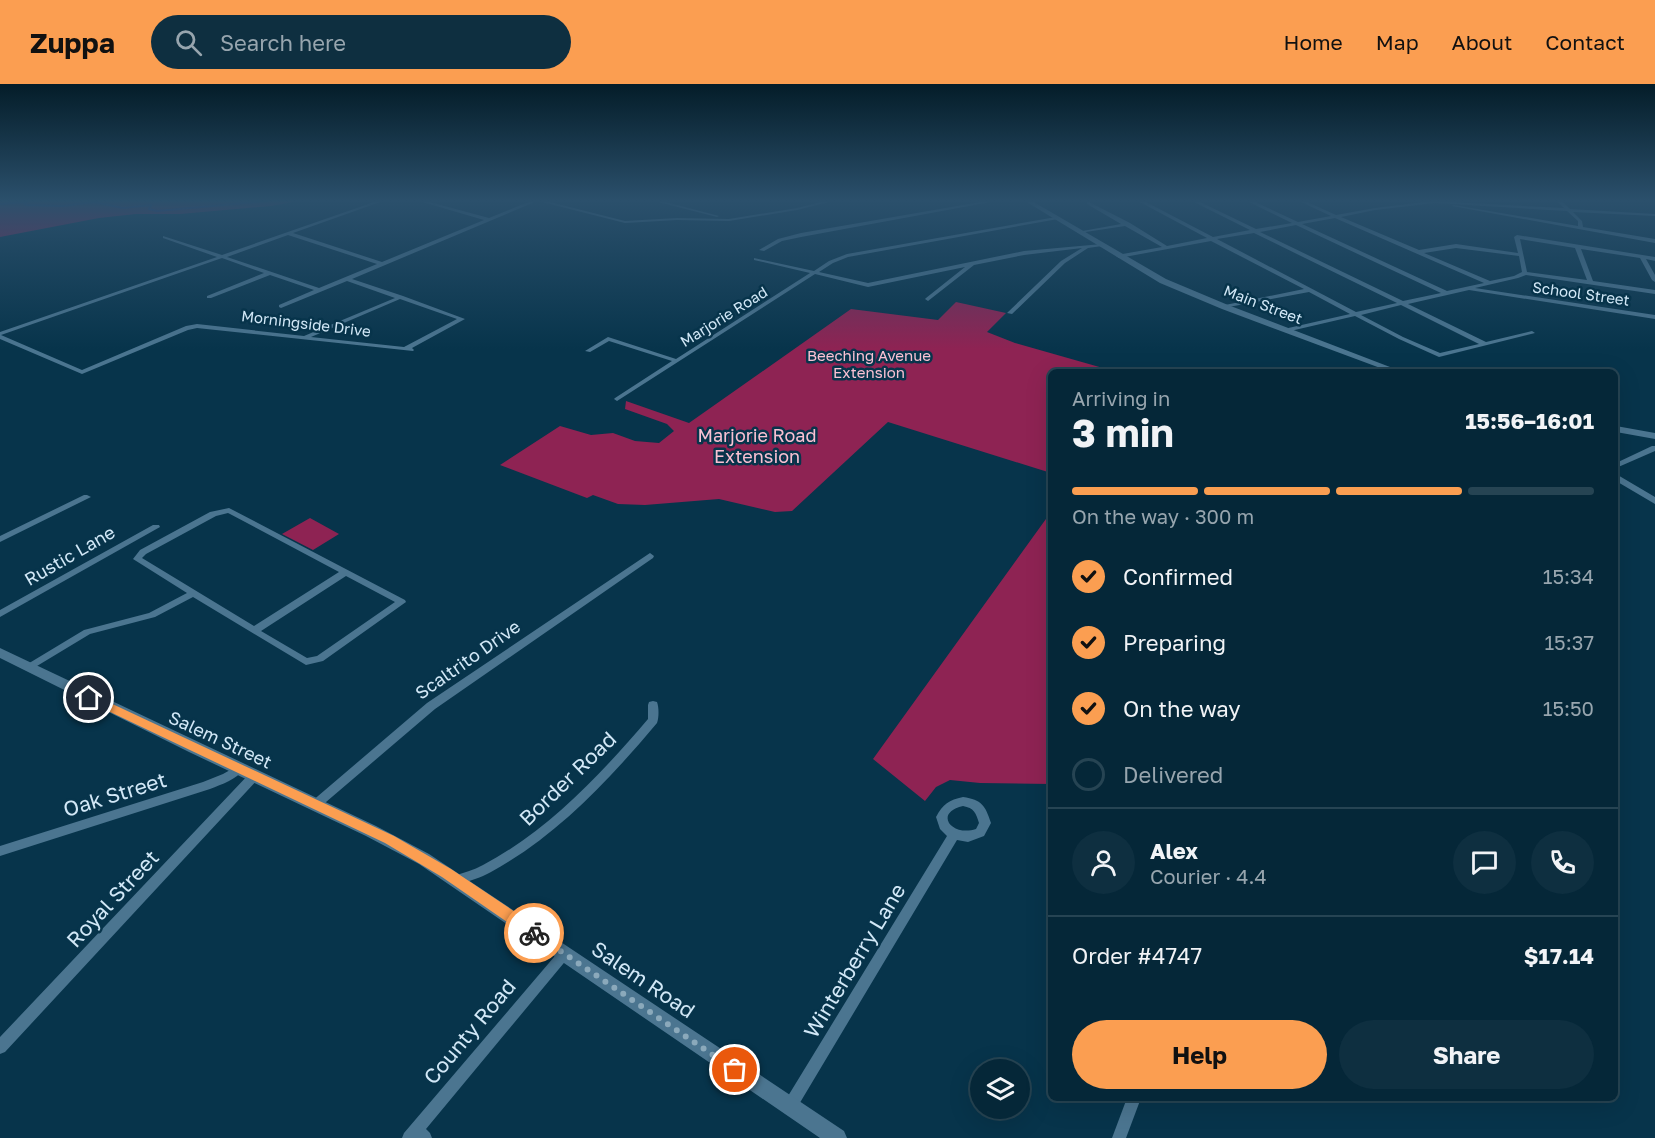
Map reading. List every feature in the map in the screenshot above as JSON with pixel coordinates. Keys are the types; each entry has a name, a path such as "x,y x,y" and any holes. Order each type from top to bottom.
{"street":[{"path":"205,250 318,290"},
{"path":"0,335 244,250"},
{"path":"339,250 381,264"},
{"path":"281,306 415,250"},
{"name":"Marjorie Road","path":"617,399 831,262 847,256 879,250"},
{"path":"756,259 865,285 1044,250"},
{"path":"1010,313 1073,254 1084,250"},
{"name":"Main Street","path":"1109,250 1163,281 1225,307 1390,369"},
{"path":"1119,256 1149,250"},
{"path":"1234,250 1409,342 1440,355 1532,333"},
{"path":"1295,250 1485,344"},
{"path":"1354,250 1447,293"},
{"path":"1415,250 1489,284"},
{"path":"1419,252 1430,250"},
{"path":"1486,250 1521,255"},
{"path":"1520,250 1525,273"},
{"path":"1579,250 1591,283"},
{"path":"1604,250 1655,259"},
{"path":"1642,256 1655,280"},
{"path":"928,299 972,264"},
{"path":"209,297 270,273"},
{"path":"1286,330 1489,284 1525,273 1655,292"},
{"path":"346,279 401,297"},
{"name":"School Street","path":"1468,288 1655,317"},
{"path":"1225,307 1309,290"},
{"path":"305,338 401,297"},
{"name":"Morningside Drive","path":"0,335 82,372 186,328 197,326 408,349 462,319 401,297"},
{"path":"588,351 608,339 677,361"},
{"path":"1618,429 1655,436"},
{"path":"1618,465 1655,448"},
{"path":"1618,478 1655,501"},
{"path":"0,539 87,497"},
{"path":"224,511 233,512 402,602 311,663 303,661 192,594 137,557 213,514 224,511"},
{"name":"Rustic Lane","path":"0,614 156,527"},
{"name":"Scaltrito Drive","path":"315,805 431,706 650,556"},
{"path":"254,631 346,572"},
{"path":"29,668 87,632 152,615 192,594"},
{"name":"Salem Street","path":"0,653 424,859"},
{"name":"Border Road","path":"457,880 485,870 523,847 577,803 614,766 653,720 653,705"},
{"name":"Oak Street","path":"0,851 206,786 239,769"},
{"name":"Royal Street","path":"0,1047 254,776"},
{"name":"Winterberry Lane","path":"790,1106 954,835"},
{"name":"Salem Road","path":"424,859 837,1138"},
{"name":"County Road","path":"417,1135 564,954"},
{"path":"1119,1138 1133,1101"}],"green space":[{"path":"956,302 1006,313 987,332 1015,343 1106,369 1048,369 1048,472 888,422 792,511 775,512 719,499 645,505 618,504 593,495 587,498 500,465 560,426 591,435 613,433 635,441 659,443 674,431 667,424 625,409 626,401 689,423 851,309 938,320"},
{"path":"1048,516 1048,784 950,780 936,787 925,801 873,759"},
{"path":"310,518 339,534 313,550 282,534"}],"way so far":[{"path":"534,933 735,1070"}],"route":[{"path":"89,698 390,840 447,873 534,933"}],"park label":[{"name":"Beeching Avenue Extension","path":"869,364"},
{"name":"Marjorie Road Extension","path":"757,446"}]}
